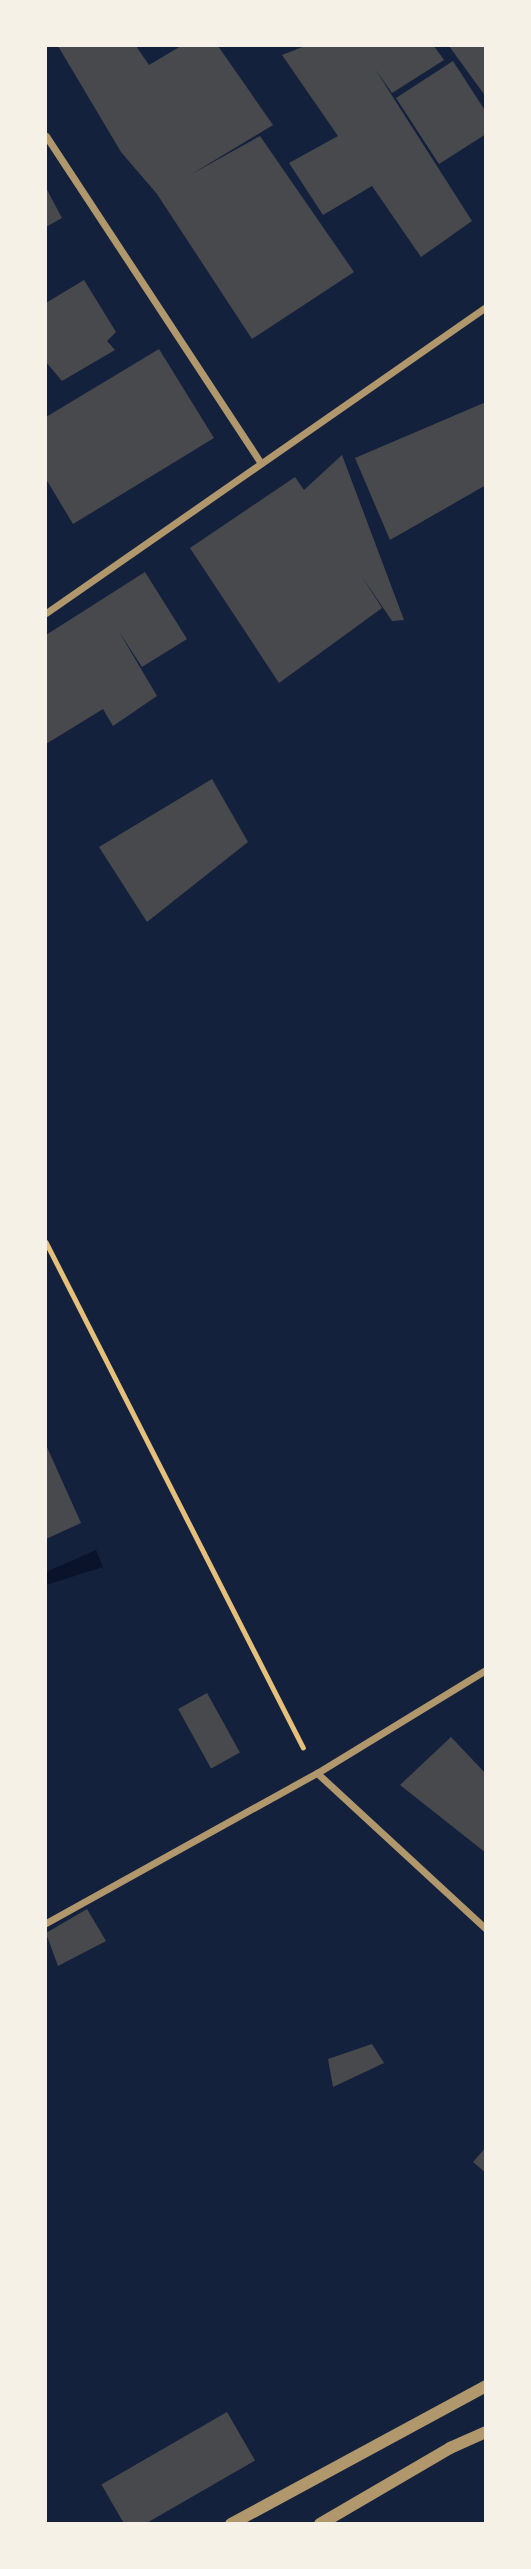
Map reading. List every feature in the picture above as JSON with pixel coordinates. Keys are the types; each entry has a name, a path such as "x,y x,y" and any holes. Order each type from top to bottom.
{"street":[{"path":"46,135 261,463"},
{"path":"46,613 485,307"},
{"path":"46,1923 317,1773 485,1670"},
{"path":"317,1773 485,1929"},
{"path":"231,2524 485,2386"},
{"path":"320,2524 450,2448 485,2432"}],"path":[{"path":"46,1242 317,1773"}],"water":[{"path":"96,1550 103,1567 46,1585 46,1572"}],"building":[{"path":"58,46 136,46 149,65 181,46 218,46 273,125 190,175 260,136 354,272 252,339 157,194 121,152"},
{"path":"305,46 434,46 444,60 392,93 375,69 472,221 421,257 372,186 323,215 289,163 338,136 282,55"},
{"path":"449,46 486,46 486,97"},
{"path":"453,61 486,112 486,134 439,164 396,98"},
{"path":"46,188 62,218 46,227"},
{"path":"84,280 116,332 107,341 115,350 62,381 46,362 46,303"},
{"path":"159,349 214,438 73,524 46,479 46,417"},
{"path":"486,402 486,485 390,540 355,458"},
{"path":"342,455 404,620 392,621 361,575 382,608 279,683 190,548 295,477 304,490"},
{"path":"145,572 187,639 142,667 118,630 157,696 113,726 103,709 46,744 46,635"},
{"path":"212,779 248,842 147,922 99,847"},
{"path":"46,1445 81,1523 46,1539"},
{"path":"207,1693 240,1752 211,1768 178,1709"},
{"path":"451,1737 486,1774 486,1853 400,1785"},
{"path":"87,1909 106,1941 58,1966 46,1933"},
{"path":"372,2044 384,2063 333,2087 328,2059"},
{"path":"486,2147 486,2173 473,2162"},
{"path":"227,2412 255,2460 145,2524 124,2524 101,2484"}]}
